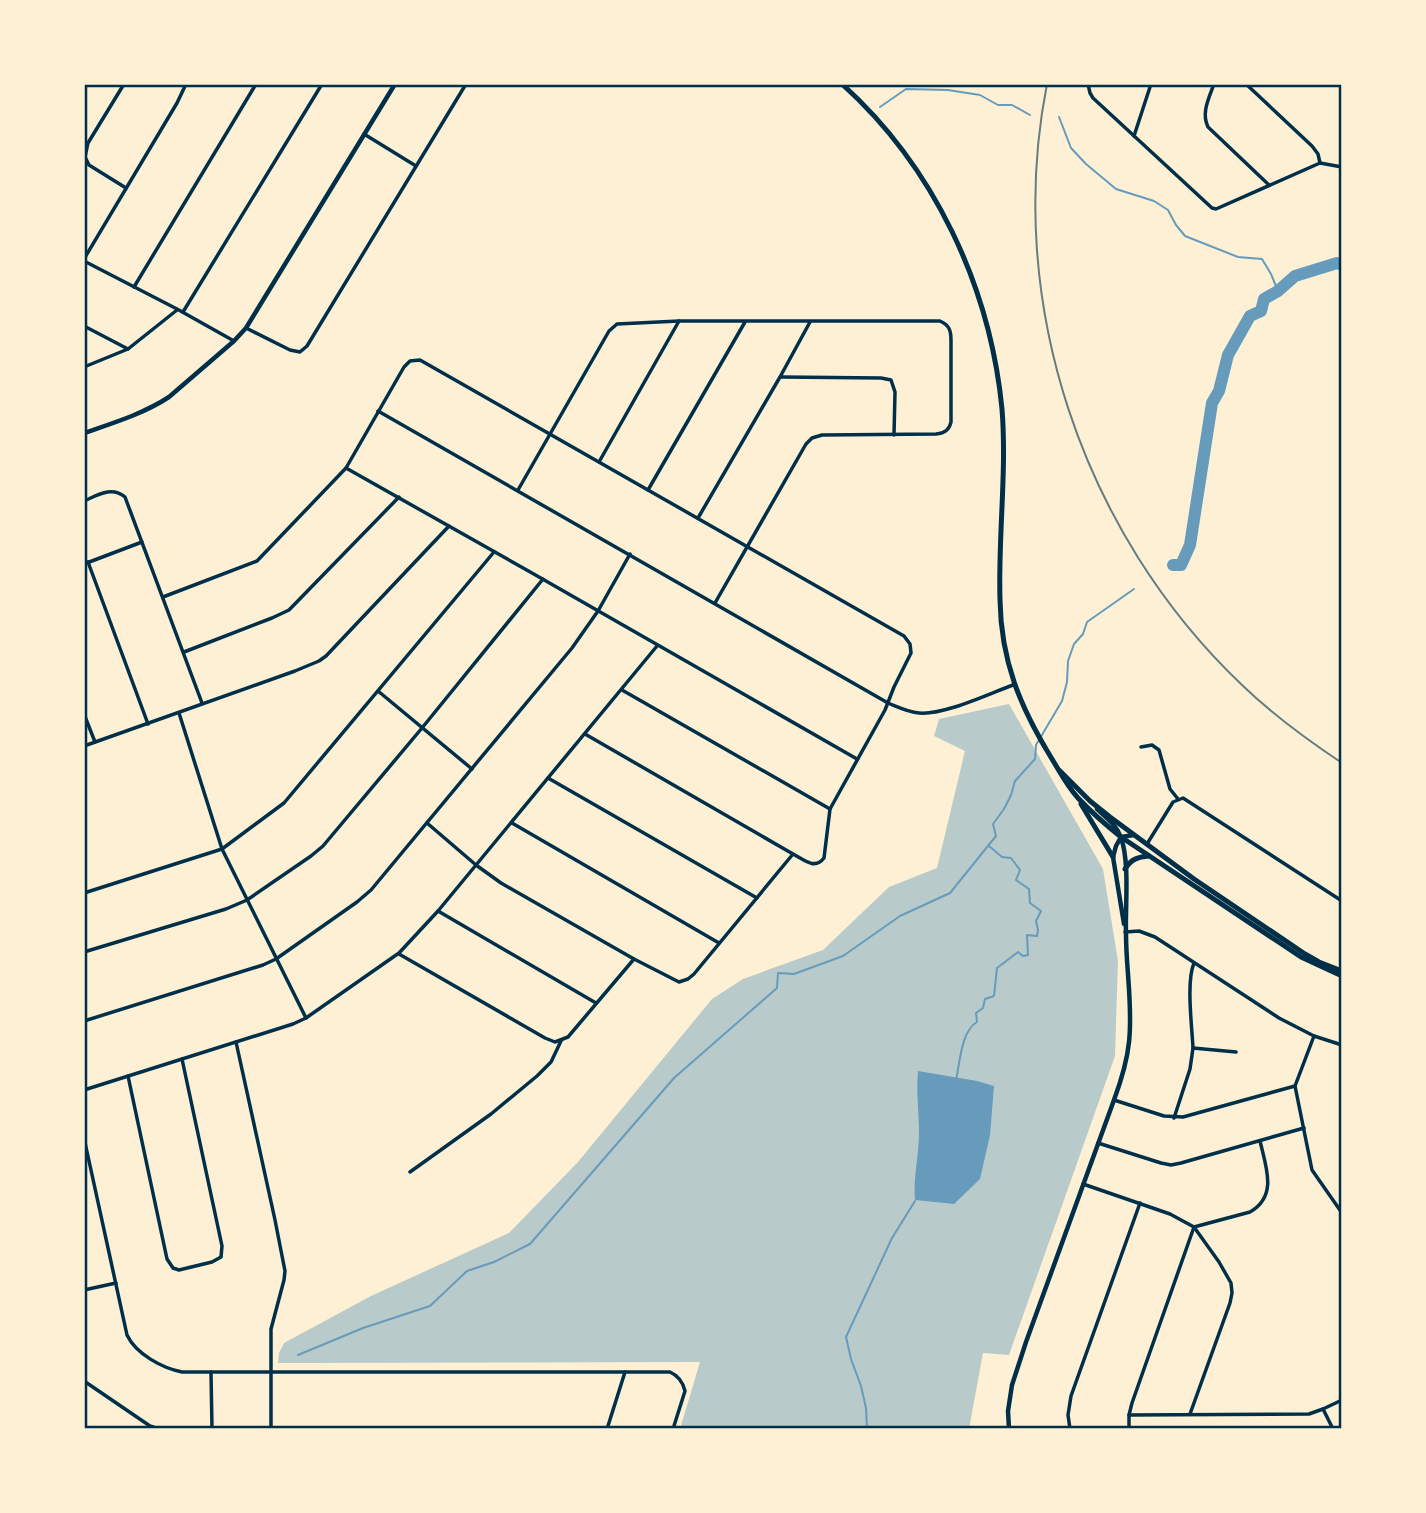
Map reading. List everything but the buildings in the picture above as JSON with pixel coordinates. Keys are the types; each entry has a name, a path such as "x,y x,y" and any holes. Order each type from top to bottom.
{"main road":[{"path":"842,84 899,146 932,195 965,258 984,314 996,364 1002,410 1000,602 1003,640 1013,685 1027,717 1066,784 1121,837 1311,963 1342,973"},
{"path":"1058,768 1090,800 1194,879 1276,935 1342,973"},
{"path":"1079,799 1114,857"},
{"path":"1125,869 1132,860 1149,856"}],"street":[{"path":"124,84 88,143 85,158 89,166 126,188"},
{"path":"186,84 84,260 234,341"},
{"path":"134,287 256,84"},
{"path":"183,312 322,84"},
{"path":"84,433 137,414 169,397 246,328 395,84"},
{"path":"246,328 290,351 303,350 466,84"},
{"path":"1088,84 1093,98 1212,208 1220,209 1320,163 1342,167"},
{"path":"1133,136 1151,84"},
{"path":"1214,84 1204,113 1208,127 1269,185"},
{"path":"1245,84 1312,146 1320,163"},
{"path":"364,134 416,166"},
{"path":"84,366 128,349 177,309"},
{"path":"599,462 679,321"},
{"path":"518,490 612,326 621,323 679,321 945,323 951,331 951,422 948,429 942,433 822,435 811,438 715,603"},
{"path":"648,490 745,322"},
{"path":"698,518 810,322"},
{"path":"84,326 128,349"},
{"path":"163,597 257,561 346,468 404,367 410,361 420,360 698,518 911,644 911,653 888,703 830,809 824,858 812,864 584,734"},
{"path":"780,377 891,380 895,392 894,435"},
{"path":"378,411 906,711 927,713 945,709 1013,685"},
{"path":"346,468 857,759"},
{"path":"84,501 109,492 121,493 129,504 202,703"},
{"path":"184,652 289,610 399,497"},
{"path":"84,746 319,661 449,526"},
{"path":"142,542 86,563 148,724"},
{"path":"84,893 222,849 284,803 494,552"},
{"path":"84,1021 276,959 358,902 371,890 572,648 598,611 630,554"},
{"path":"84,953 226,909 247,900 311,856 323,846 422,728 543,579"},
{"path":"84,1090 283,1028 306,1018 399,953 438,911 657,646"},
{"path":"622,690 830,809"},
{"path":"378,691 472,769"},
{"path":"179,713 222,849 306,1018"},
{"path":"84,714 95,742"},
{"path":"1141,747 1152,746 1158,750 1170,789 1178,799"},
{"path":"548,778 757,898"},
{"path":"1147,844 1173,802 1183,798 1342,901"},
{"path":"1009,1429 1008,1410 1012,1385 1114,1100 1129,1042 1124,846 1117,828 1090,800"},
{"path":"427,823 501,883 634,959 674,980 683,981 694,974 793,854"},
{"path":"511,823 719,943"},
{"path":"1121,837 1134,835"},
{"path":"1121,837 1114,857 1125,932"},
{"path":"438,911 596,1003"},
{"path":"1125,932 1139,931 1148,934 1279,1018 1342,1045"},
{"path":"399,953 551,1041 561,1041 568,1037 634,959"},
{"path":"1174,1118 1194,1048 1190,982 1194,963"},
{"path":"1314,1035 1295,1086 1312,1170 1342,1213"},
{"path":"410,1172 491,1114 537,1076 551,1062 561,1041"},
{"path":"236,1042 285,1271 271,1329 271,1429"},
{"path":"1194,1048 1236,1052"},
{"path":"128,1076 167,1259 173,1268 179,1270 212,1262 221,1257 222,1246 182,1059"},
{"path":"1114,1100 1174,1118 1295,1086"},
{"path":"1098,1143 1171,1165 1304,1128"},
{"path":"84,1138 127,1335 134,1346 171,1370 670,1372 681,1380 685,1391 673,1429"},
{"path":"1194,1227 1259,1208 1268,1188 1260,1141"},
{"path":"1083,1184 1170,1214 1194,1227 1231,1283 1230,1303 1190,1415"},
{"path":"1070,1429 1068,1415 1071,1396 1140,1203"},
{"path":"1129,1429 1129,1415 1194,1227"},
{"path":"84,1290 116,1283"},
{"path":"211,1372 212,1429"},
{"path":"607,1429 625,1372"},
{"path":"84,1381 150,1426 190,1429"},
{"path":"1129,1415 1299,1414 1323,1409 1342,1400"},
{"path":"1323,1409 1333,1429"}],"shaded area":[{"path":"1009,704 1103,869 1118,961 1115,1056 1009,1355 983,1353 969,1429 680,1429 700,1362 278,1363 284,1343 371,1296 509,1233 578,1162 712,999 743,979 823,950 889,887 937,868 965,751 934,736 939,719"}],"water":[{"path":"918,1071 994,1086 990,1135 980,1179 954,1204 915,1200 919,1133"}],"waterway":[{"path":"880,107 906,89 948,90 980,95 998,105 1012,105 1030,115"},
{"path":"1059,117 1071,148 1116,189 1154,201 1168,210 1185,236 1238,257 1262,259 1278,291"},
{"path":"1173,565 1181,565 1190,545 1212,403 1219,391 1228,355 1250,316 1261,311 1264,299 1295,276 1337,263 1342,265"},
{"path":"298,1355 363,1328 430,1306 467,1271 494,1262 530,1244 674,1078 777,988 778,973 794,974 843,956 900,916 950,893 996,836 993,824 1004,809 1015,781 1035,759 1036,745 1062,701 1067,682 1068,661 1087,622 1134,589"},
{"path":"956,1080 964,1040 977,1022 976,1013 983,1008 985,999 994,996 997,968 1018,952 1023,956 1028,955 1027,935 1037,936 1036,921 1041,911 1030,903 1029,889 1016,880 1020,870 1011,858 1002,857 989,846"},
{"path":"867,1429 861,1386 846,1337 892,1238 915,1201"}],"railway":[{"path":"1047,84 1036,166 1037,248 1048,329 1068,409 1099,485 1138,557 1186,624 1253,696 1342,763"}]}
